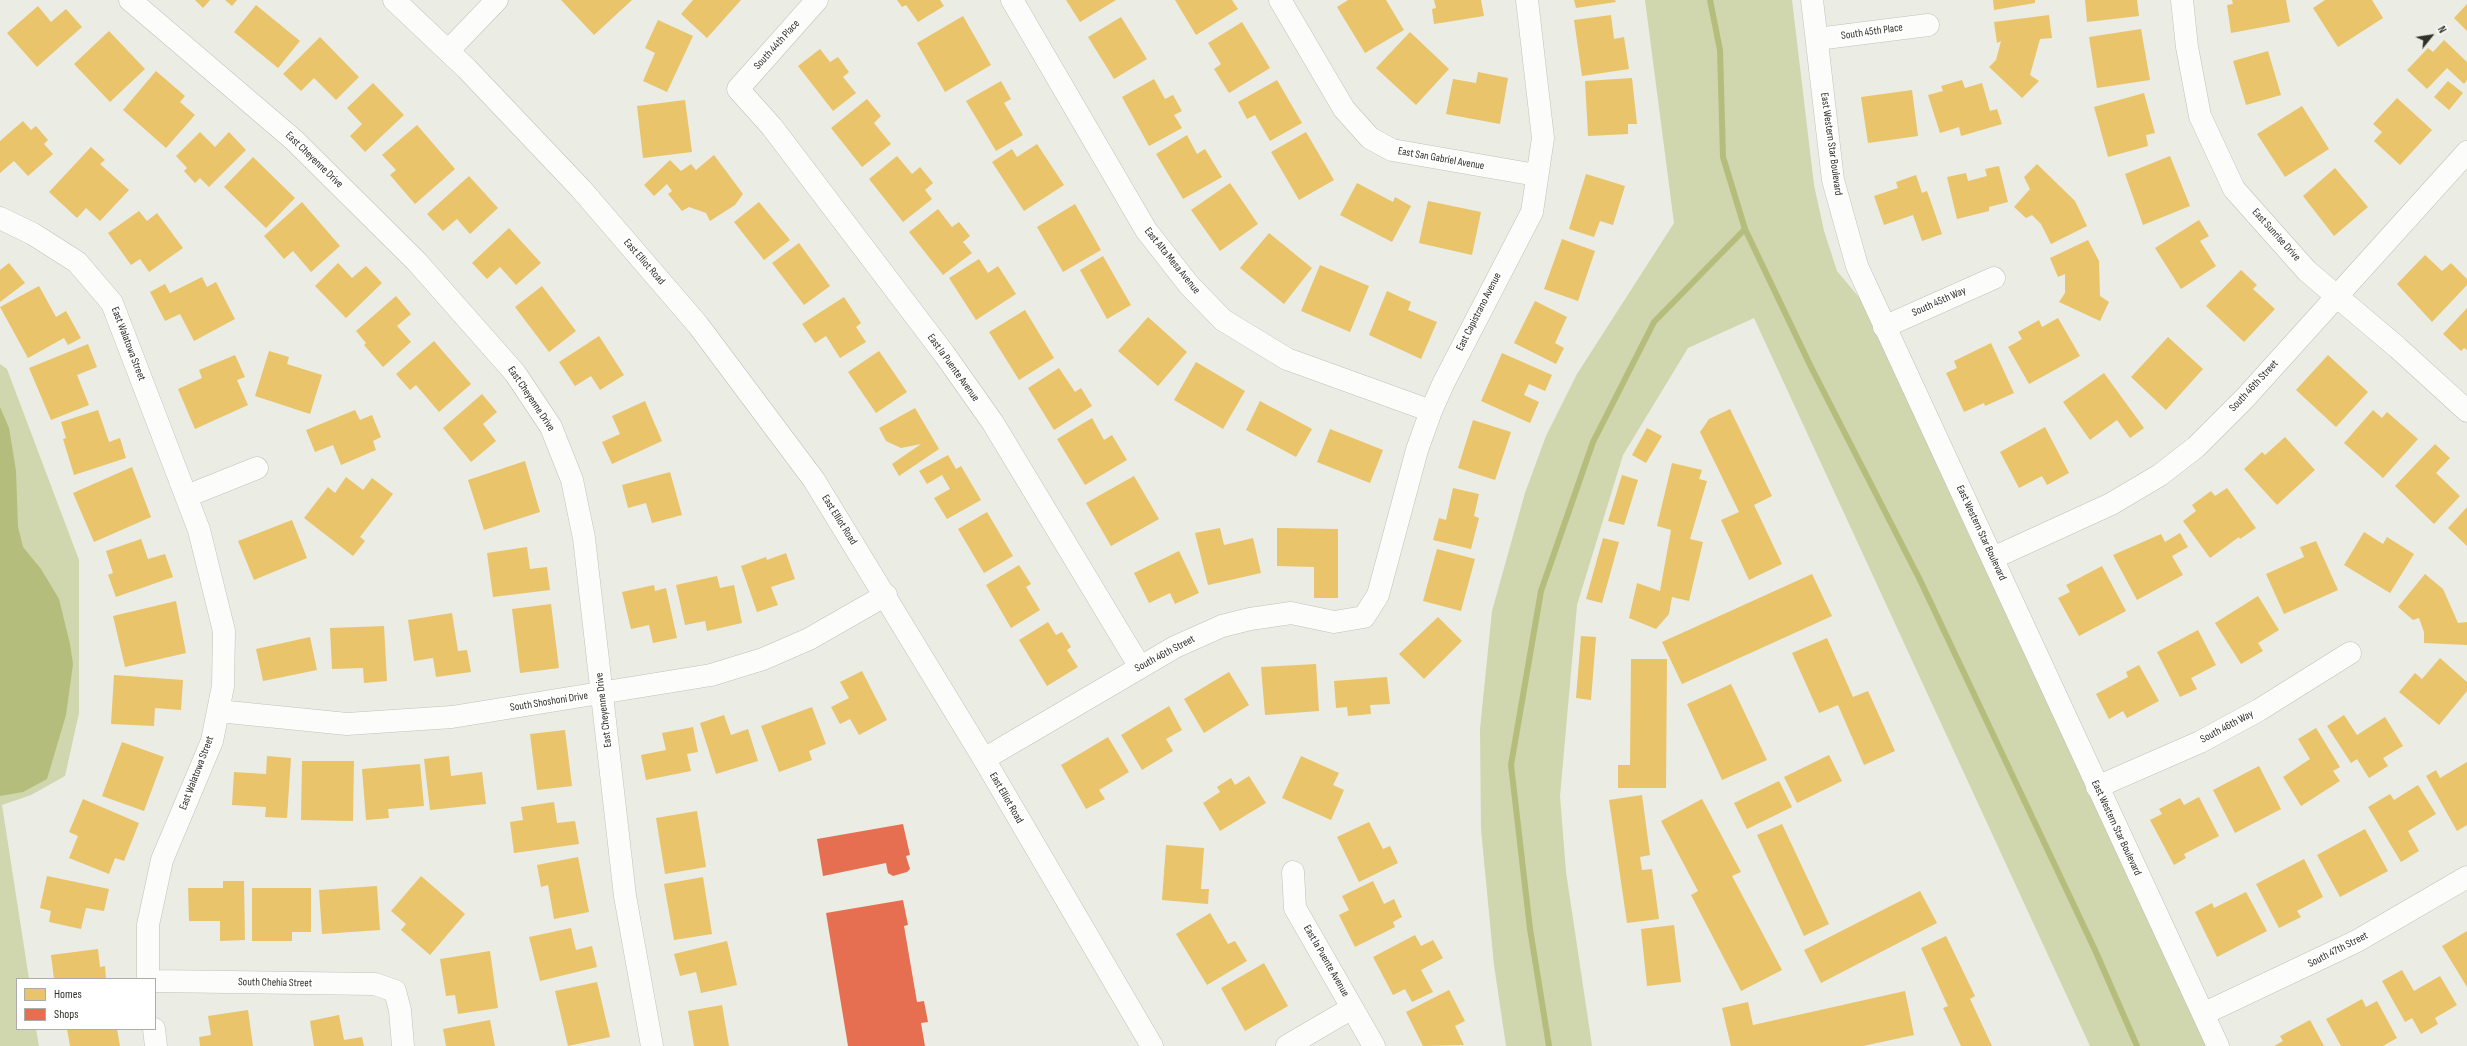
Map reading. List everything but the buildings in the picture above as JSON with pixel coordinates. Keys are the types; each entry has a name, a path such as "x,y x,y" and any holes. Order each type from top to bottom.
{"street":[{"name":"East Cheyenne Drive","path":"130,0 294,140 417,262 515,372 551,427 572,480 584,538 625,896 652,1046"},
{"name":"East Elliot Road","path":"394,0 448,51 581,189 698,324 814,480 886,595 984,759 1152,1046"},
{"path":"448,51 497,0"},
{"name":"South 44th Place","path":"738,89 817,0"},
{"name":"East Alta Mesa Avenue","path":"1012,0 1146,230 1189,284 1223,320 1287,359 1431,411"},
{"name":"East San Gabriel Avenue","path":"1280,0 1344,109 1370,138 1392,150 1536,175"},
{"name":"East Capistrano Avenue","path":"1364,617 1378,595 1417,450 1431,411 1444,382 1532,212 1536,175 1543,138 1527,0"},
{"name":"East Western Star Boulevard","path":"1812,0 1833,180 1857,266 2218,1046"},
{"name":"East Sunrise Drive","path":"2182,0 2187,47 2200,116 2234,188 2307,271 2338,295 2467,411"},
{"name":"South 45th Place","path":"1817,40 1928,25"},
{"name":"East la Puente Avenue","path":"738,89 772,127 945,355 993,423 1140,667"},
{"name":"South 46th Street","path":"1993,558 2111,504 2160,475 2196,447 2239,403 2467,152"},
{"name":"East Walatowa Street","path":"0,218 33,234 77,262 112,303 199,530 224,631 223,686 212,741 162,860 148,925 146,960 148,978"},
{"name":"South 45th Way","path":"1884,327 1994,278"},
{"path":"187,496 257,468"},
{"name":"South Shoshoni Drive","path":"218,711 347,724 452,717 711,675 763,659 809,639 886,595"},
{"name":"South 46th Street","path":"984,759 1175,647 1222,626 1250,619 1291,613 1334,622 1364,617"},
{"name":"South 46th Way","path":"2097,787 2200,742 2259,710 2350,653"},
{"name":"East la Puente Avenue","path":"1293,872 1295,908 1374,1046"},
{"name":"South 47th Street","path":"2203,1014 2358,941 2467,877"},
{"name":"South Chehia Street","path":"156,981 375,984 395,991 400,1010 403,1046"},
{"path":"1288,1046 1352,1008"},
{"path":"154,1030 156,1046"}],"shaded area":[{"path":"1645,0 1792,0 1814,185 1824,231 1837,271 1884,327 2218,1046 2090,1046 1754,318 1688,348 1623,455 1577,605 1560,796 1566,872 1592,1046 1506,1046 1494,965 1481,829 1480,729 1492,611 1525,493 1546,436 1577,374 1674,223"},
{"path":"0,364 7,369 79,560 79,713 65,776 31,795 2,805 29,978 16,978 16,1030 36,1030 39,1046 0,1046"},
{"path":"0,407 9,428 12,446 16,471 18,527 23,547 41,569 59,599 70,644 73,664 66,715 47,779 23,792 0,796"}],"waterway":[{"path":"1710,0 1720,50 1723,157 1745,229 1811,367 1920,580 2095,950 2137,1046"},
{"path":"1549,1046 1530,929 1511,765 1541,591 1593,442 1654,322 1745,229"}]}
